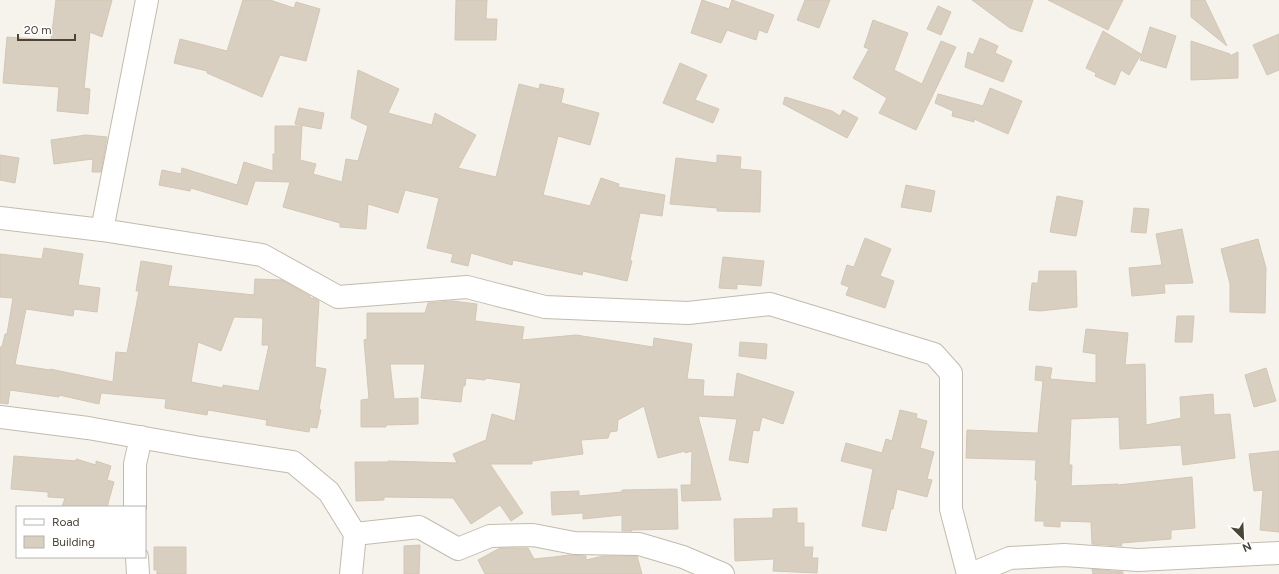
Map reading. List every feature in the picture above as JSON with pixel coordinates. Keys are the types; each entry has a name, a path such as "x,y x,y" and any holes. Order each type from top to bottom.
{"street":[{"path":"102,230 148,0"},
{"path":"0,218 102,230 262,255 338,297 468,286 545,307 688,313 770,304 934,354 951,373 951,509 968,574"},
{"path":"0,417 88,428 293,462 330,492 355,534 351,574"},
{"path":"135,506 135,464 141,437"},
{"path":"355,534 419,527 458,549 490,536 533,535 574,543 639,544 683,557 723,574"},
{"path":"971,574 1064,556 1138,560 1279,553"},
{"path":"137,558 138,574"}],"building":[{"path":"56,0 112,0 102,37 90,32 84,88 90,89 88,114 57,111 59,87 3,83 7,37 51,40"},
{"path":"243,0 270,0 294,8 296,2 320,9 306,61 280,55 262,97 207,73 207,71 174,63 180,39 227,51"},
{"path":"456,0 487,0 486,19 497,19 496,40 455,40"},
{"path":"702,0 729,9 732,0 774,15 767,33 759,30 756,40 727,30 721,43 691,33"},
{"path":"805,0 830,0 819,28 797,20"},
{"path":"972,0 1033,0 1022,32 1010,28"},
{"path":"1048,0 1123,0 1108,30"},
{"path":"1191,0 1205,0 1227,46 1191,17"},
{"path":"938,6 951,12 941,35 927,29"},
{"path":"873,20 908,33 894,70 922,84 941,41 956,47 916,130 879,113 887,98 853,78 869,49 864,47"},
{"path":"1150,27 1176,36 1166,68 1140,60"},
{"path":"1103,31 1141,54 1129,75 1121,70 1115,85 1095,76 1096,73 1086,68"},
{"path":"1279,34 1279,70 1267,75 1253,45"},
{"path":"980,38 998,46 995,53 1012,61 1003,82 965,67 968,52 973,55"},
{"path":"1191,41 1230,54 1230,56 1238,52 1238,78 1191,80"},
{"path":"680,63 707,75 695,100 719,109 713,123 663,103"},
{"path":"358,70 399,89 388,113 432,125 435,113 476,135 458,168 496,177 519,84 539,89 540,84 564,89 561,103 599,113 590,145 558,136 543,195 590,206 601,178 619,184 618,187 665,195 662,216 640,213 627,281 583,271 582,275 513,260 512,265 471,253 468,266 451,262 453,254 427,248 439,198 405,190 398,213 368,204 366,229 340,227 340,223 283,207 290,182 255,181 247,205 191,188 190,191 159,185 162,170 181,174 182,168 237,185 244,162 273,171 273,154 275,154 275,126 302,126 300,160 316,164 313,174 342,182 346,159 358,161 368,126 351,118"},
{"path":"990,88 1022,101 1008,134 974,119 974,122 952,116 953,111 935,103 938,94 983,106"},
{"path":"785,97 832,111 840,116 843,110 858,118 847,138 783,104"},
{"path":"299,108 324,113 321,129 295,124"},
{"path":"86,135 107,137 101,172 92,172 93,159 54,164 51,140"},
{"path":"0,155 19,158 15,183 0,180"},
{"path":"717,155 741,157 740,169 761,171 760,212 717,211 717,208 670,204 676,158 717,163"},
{"path":"906,185 935,191 931,212 901,207"},
{"path":"1057,196 1083,201 1076,236 1050,232"},
{"path":"1134,208 1149,209 1146,233 1131,232"},
{"path":"1182,229 1193,283 1164,284 1165,293 1132,296 1129,268 1162,265 1156,234"},
{"path":"865,238 891,249 880,276 894,281 885,308 846,295 849,287 841,284 847,265 854,267"},
{"path":"1258,239 1266,268 1265,313 1230,312 1230,284 1221,249"},
{"path":"44,248 83,254 78,285 100,288 97,312 74,309 73,316 26,309 15,364 50,369 113,382 116,352 127,353 139,291 136,291 141,261 172,266 168,286 254,295 255,279 282,280 310,296 310,298 314,298 319,301 315,367 326,369 319,409 321,410 317,428 310,427 309,432 266,425 267,420 208,410 207,415 165,408 166,399 101,393 99,404 59,395 59,397 10,390 8,404 0,403 0,347 2,347 5,334 7,334 13,298 0,297 0,254 42,259","holes":["234,317 263,318 262,345 269,345 259,391 223,385 223,388 191,382 198,342 221,351"]},
{"path":"723,257 764,261 761,286 737,284 737,289 719,288"},
{"path":"1039,271 1076,271 1077,307 1040,311 1029,310 1032,283 1038,283"},
{"path":"452,301 477,304 475,321 524,327 522,340 576,335 653,347 654,338 692,344 687,379 704,380 703,396 734,397 737,373 794,392 783,424 762,417 759,431 753,430 748,463 729,460 737,419 698,416 721,500 682,501 681,485 691,485 692,451 685,453 685,451 658,458 644,406 618,420 617,431 610,432 608,438 581,440 583,454 532,461 532,464 490,464 523,513 511,521 500,505 471,524 453,498 384,497 384,500 356,501 355,462 388,461 457,463 453,454 486,440 492,414 515,421 521,383 486,378 485,380 466,378 465,386 463,386 461,402 421,398 425,364 390,364 394,399 418,398 418,424 386,425 386,427 361,427 361,400 369,399 364,340 367,339 367,313 425,313 428,303"},
{"path":"1177,316 1194,316 1192,342 1175,342"},
{"path":"1086,329 1128,333 1125,365 1145,364 1146,425 1181,418 1180,397 1213,394 1214,415 1230,414 1235,458 1183,465 1181,445 1120,449 1119,417 1071,419 1069,465 1072,465 1071,486 1118,485 1192,477 1195,528 1171,530 1171,539 1121,543 1122,546 1092,544 1091,522 1060,521 1060,527 1044,526 1044,521 1035,521 1037,480 1035,480 1036,460 966,458 967,430 1038,432 1043,381 1035,380 1036,366 1052,368 1050,379 1096,383 1096,354 1083,352"},
{"path":"740,342 767,344 766,359 739,356"},
{"path":"1266,368 1276,401 1254,407 1245,375"},
{"path":"900,410 917,414 916,418 927,421 920,448 934,452 927,479 932,480 927,497 897,489 886,531 862,526 873,469 841,461 846,443 882,453 886,439 892,441"},
{"path":"1279,451 1279,532 1260,530 1263,490 1254,491 1249,454"},
{"path":"14,456 76,461 76,459 96,465 96,461 111,466 107,480 114,482 107,506 62,506 65,498 48,497 48,492 11,489"},
{"path":"677,489 678,529 622,531 622,515 583,519 583,513 552,515 551,492 579,491 579,496 622,492 622,490"},
{"path":"797,508 797,523 804,523 804,547 813,547 812,558 818,558 817,573 773,571 774,559 735,561 734,519 773,518 773,509"},
{"path":"420,545 419,574 404,574 404,546"},
{"path":"154,547 186,547 186,574 157,574 157,570 154,570"},
{"path":"500,548 528,548 534,559 554,558 569,555 586,556 586,560 603,556 637,556 642,574 485,574 478,560"},
{"path":"1092,569 1123,572 1123,574 1093,574"}]}
